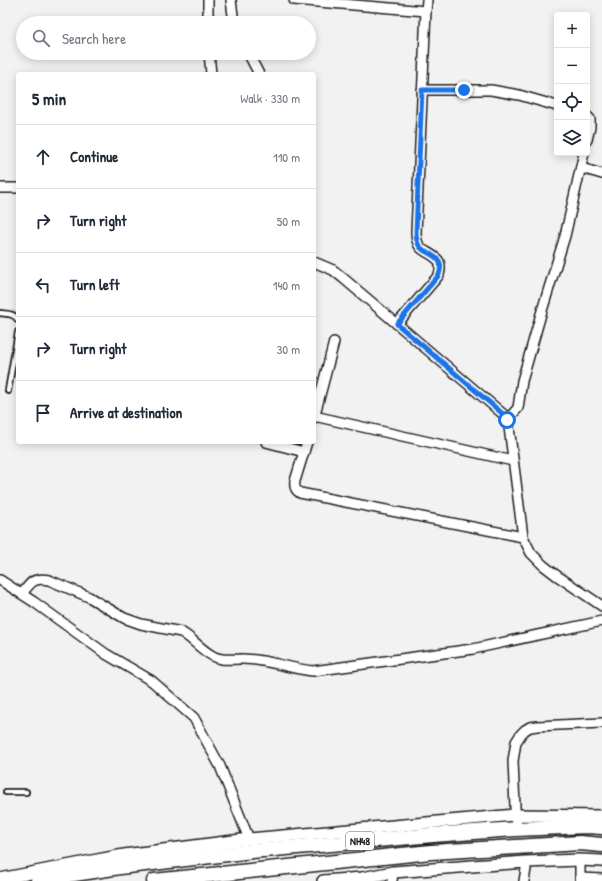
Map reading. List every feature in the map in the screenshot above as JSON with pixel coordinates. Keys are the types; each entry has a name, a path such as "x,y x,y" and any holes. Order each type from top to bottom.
{"highway":[{"name":"NH48","path":"38,881 120,867 252,851 433,835 515,822 602,827"},
{"name":"NH48","path":"154,881 431,852 580,843 602,845"}],"street":[{"path":"208,0 208,16"},
{"path":"232,0 233,16"},
{"path":"294,0 426,11"},
{"path":"397,324 439,275 441,269 440,262 437,257 421,248 417,241 416,232 427,0"},
{"path":"210,60 211,72"},
{"path":"252,60 258,72"},
{"path":"422,90 491,90 519,95 554,105"},
{"path":"507,420 518,408 522,381 541,314 564,243 583,156"},
{"path":"581,168 602,174"},
{"path":"0,188 16,188"},
{"path":"316,263 333,270 503,414 507,420 514,460 523,537 531,553 556,575 602,606"},
{"path":"316,410 334,342"},
{"path":"316,417 514,460"},
{"path":"274,444 304,452"},
{"path":"306,444 294,487 300,493 523,537"},
{"path":"22,594 30,583 42,579 49,580 89,597 124,618 142,624 181,632 213,656 220,659 248,658 313,671 473,649 602,620"},
{"path":"0,580 34,602 106,654 152,681 194,718 220,766 249,838"},
{"path":"515,822 513,762 516,742 521,734 530,727 537,726 602,723"},
{"path":"0,880 92,860 249,838 602,816"},
{"path":"323,881 393,877 525,862 580,860 602,861"},
{"path":"580,860 580,880 602,879"},
{"path":"524,881 526,869 525,862"}],"lane":[{"path":"0,313 16,316"},
{"path":"8,391 16,344"},
{"path":"6,792 26,792"}],"route":[{"path":"464,90 422,90 416,232 417,241 421,248 437,257 440,262 441,269 439,275 397,324 503,414 507,420"}]}
